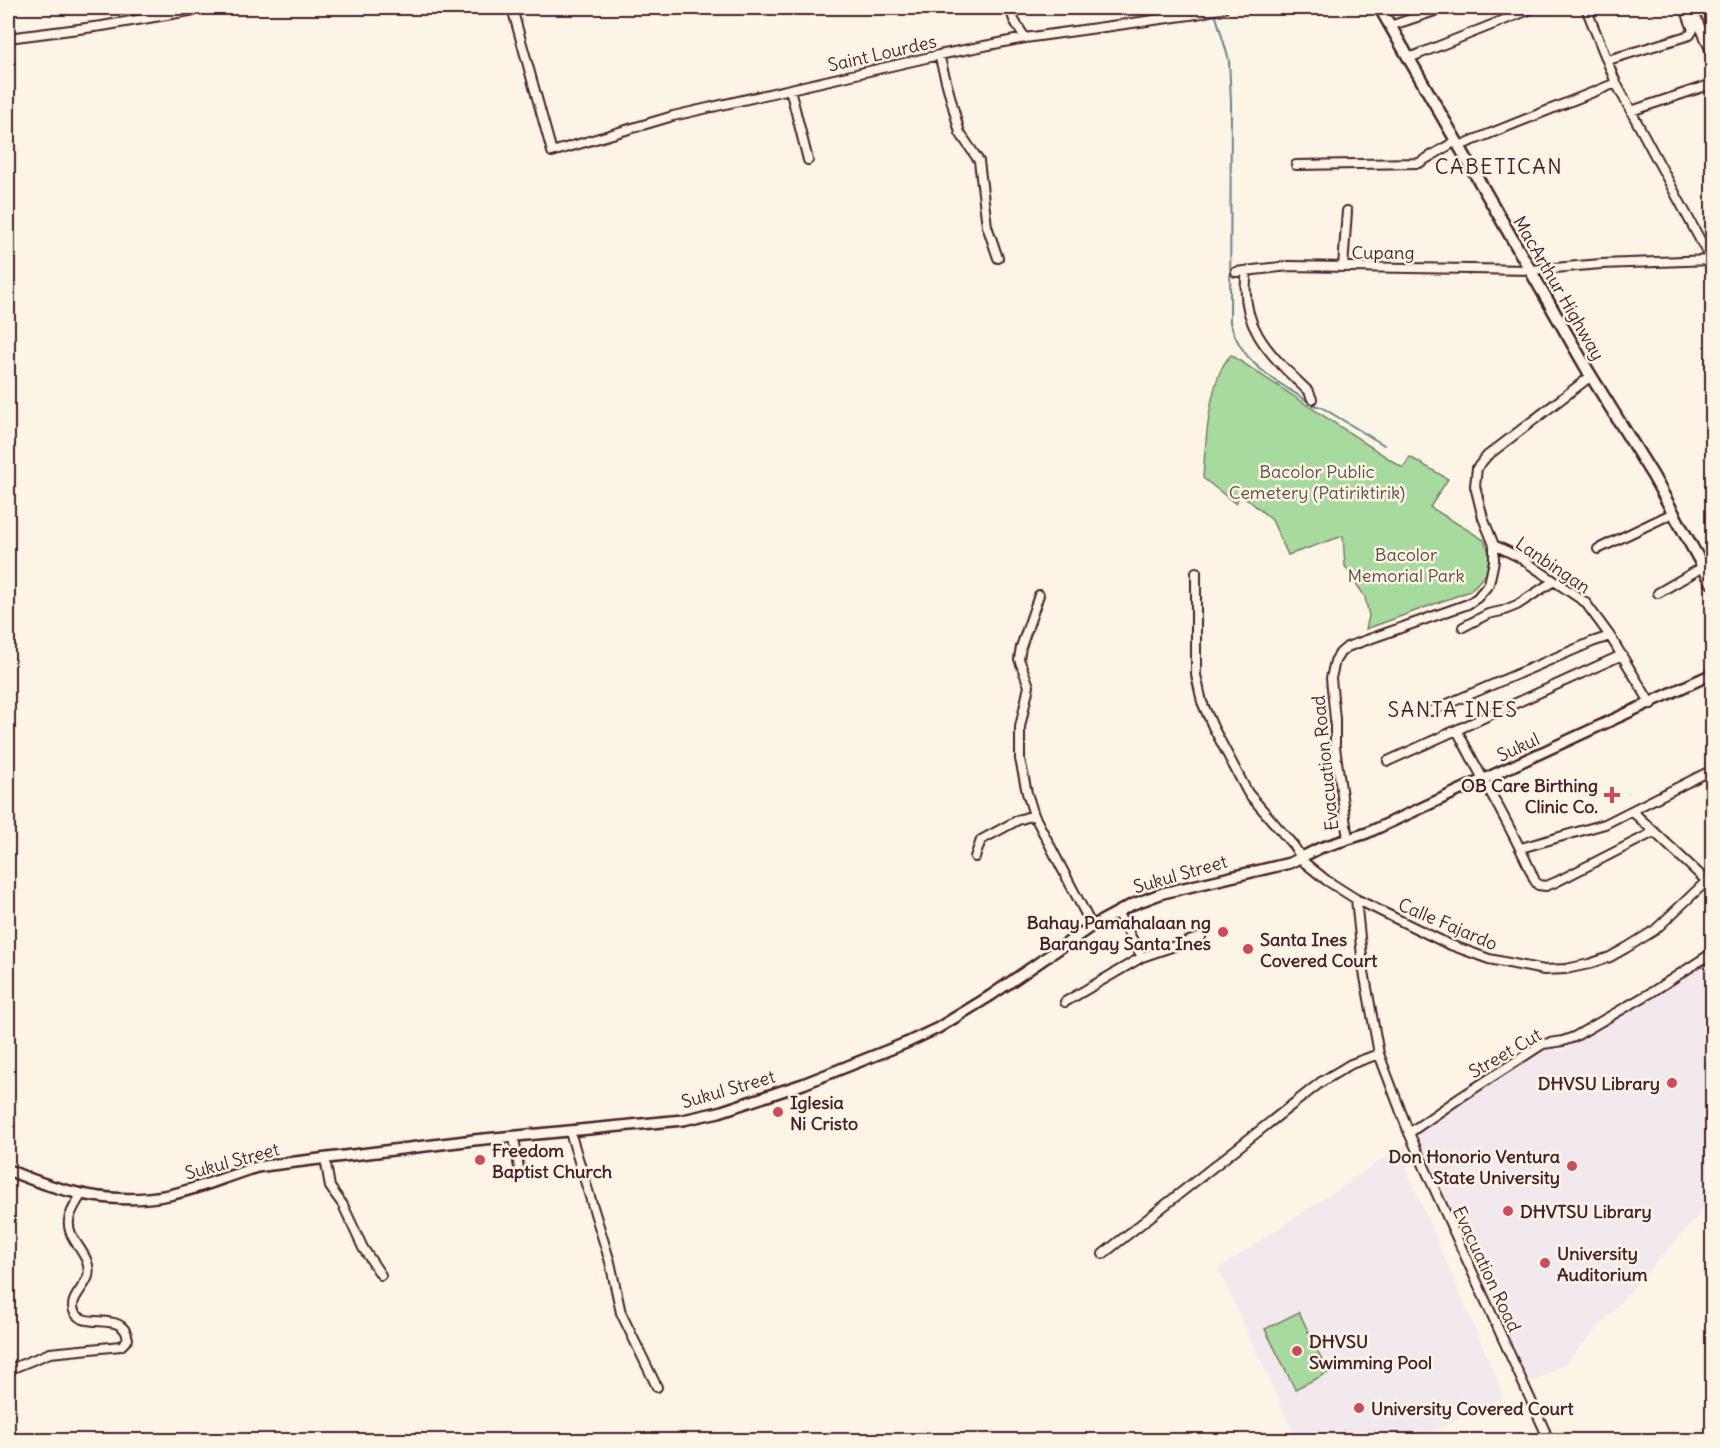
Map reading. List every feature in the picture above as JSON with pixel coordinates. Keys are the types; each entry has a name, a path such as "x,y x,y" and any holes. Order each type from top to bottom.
{"main road":[{"name":"MacArthur Highway","path":"1380,8 1591,376 1713,583"}],"street":[{"path":"8,38 102,26 207,8"},
{"name":"Saint Lourdes","path":"512,8 552,152 673,116 939,55 1025,38 1218,9"},
{"path":"1010,8 1025,38"},
{"path":"1390,26 1444,8"},
{"path":"1408,58 1534,8"},
{"path":"1586,8 1616,83 1712,261"},
{"path":"1608,60 1693,33 1685,8"},
{"path":"1692,8 1713,54"},
{"path":"939,55 960,133 979,161 987,226 998,258"},
{"path":"1296,165 1419,163 1457,144 1616,83"},
{"path":"1631,111 1713,84"},
{"path":"790,89 808,160"},
{"path":"1343,267 1347,211"},
{"name":"Cupang","path":"1236,272 1289,266 1531,270 1601,264 1712,261"},
{"path":"1247,272 1244,287 1252,327 1268,350 1310,392 1312,399"},
{"name":"Evacuation Road","path":"1348,839 1335,747 1331,678 1335,661 1340,653 1360,641 1468,604 1477,598 1489,584 1494,544 1483,518 1475,486 1477,468 1487,456 1591,376"},
{"path":"1713,429 1713,435"},
{"path":"1599,549 1673,513"},
{"name":"Lanbingan","path":"1494,544 1519,557 1585,602 1610,636 1651,704"},
{"path":"1658,593 1704,567"},
{"name":"Calle Fajardo","path":"1196,572 1196,675 1202,702 1248,793 1317,874 1356,899 1463,950 1509,964 1544,970 1589,964 1610,957 1655,930 1711,881"},
{"path":"1463,627 1488,614 1517,605 1554,581"},
{"path":"1038,595 1019,659 1029,686 1020,728 1020,759 1034,815 1092,926"},
{"path":"1431,711 1610,636"},
{"path":"1388,761 1622,655"},
{"name":"Sukul","path":"1302,857 1320,848 1367,833 1713,674"},
{"path":"1457,730 1539,885 1546,886 1654,832"},
{"path":"1521,848 1605,824 1713,770"},
{"path":"1632,811 1711,881"},
{"path":"975,857 981,840 1018,820 1034,815"},
{"name":"Sukul Street","path":"8,1170 44,1185 81,1195 113,1199 141,1199 171,1194 256,1167 474,1140 514,1138 683,1120 718,1112 862,1062 916,1038 959,1016 1092,926 1117,912 1163,893 1284,865 1302,857"},
{"name":"Evacuation Road","path":"1356,899 1363,966 1379,1054 1409,1133 1550,1440"},
{"path":"1117,912 1142,957"},
{"path":"1065,1002 1142,957 1201,937"},
{"name":"Street Cut","path":"1409,1133 1543,1044 1574,1037 1652,992 1713,953"},
{"path":"1103,1254 1321,1082 1351,1064 1379,1054"},
{"path":"570,1132 610,1262 621,1313 657,1387"},
{"path":"514,1138 519,1168"},
{"path":"325,1158 330,1187 343,1205 363,1248 381,1275"},
{"path":"8,1370 50,1353 121,1346 128,1340 125,1329 121,1326 100,1320 83,1319 73,1310 73,1304 88,1276 87,1261 72,1235 68,1221 81,1195"}],"shaded area":[{"name":"Don Honorio Ventura State University","path":"1712,957 1712,1200 1567,1362 1530,1383 1416,1133 1495,1077 1538,1050 1554,1046 1559,1052"},
{"name":"Don Honorio Ventura State University","path":"1407,1143 1407,1171 1504,1396 1415,1440 1297,1440 1218,1269"}],"green space":[{"name":"Bacolor Public Cemetery (Patiriktirik)","path":"1231,355 1403,468 1410,457 1448,479 1430,507 1484,540 1489,552 1488,572 1470,591 1366,629 1369,616 1365,597 1345,566 1343,536 1288,555 1272,520 1240,493 1236,504 1203,478 1213,395 1224,365"},
{"name":"DHVSU Swimming Pool","path":"1299,1312 1328,1373 1295,1389 1265,1329"}],"waterway":[{"path":"1215,13 1229,60 1231,102 1230,323 1244,351 1263,372 1313,405 1321,407 1384,445"}],"place":[{"name":"OB Care Birthing Clinic Co.","path":"1612,795"},
{"name":"Bahay Pamahalaan ng Barangay Santa Ines","path":"1223,932"},
{"name":"Santa Ines Covered Court","path":"1248,949"},
{"name":"DHVSU Library","path":"1672,1083"},
{"name":"Iglesia Ni Cristo","path":"778,1112"},
{"name":"Freedom Baptist Church","path":"480,1160"},
{"name":"Don Honorio Ventura State University","path":"1572,1166"},
{"name":"DHVTSU Library","path":"1508,1211"},
{"name":"University Auditorium","path":"1545,1263"},
{"name":"DHVSU Swimming Pool","path":"1297,1351"},
{"name":"University Covered Court","path":"1359,1408"}],"district":[{"name":"CABETICAN","path":"1499,166"},
{"name":"SANTA INES","path":"1453,709"}],"park label":[{"name":"Bacolor Memorial Park","path":"1406,564"}]}
